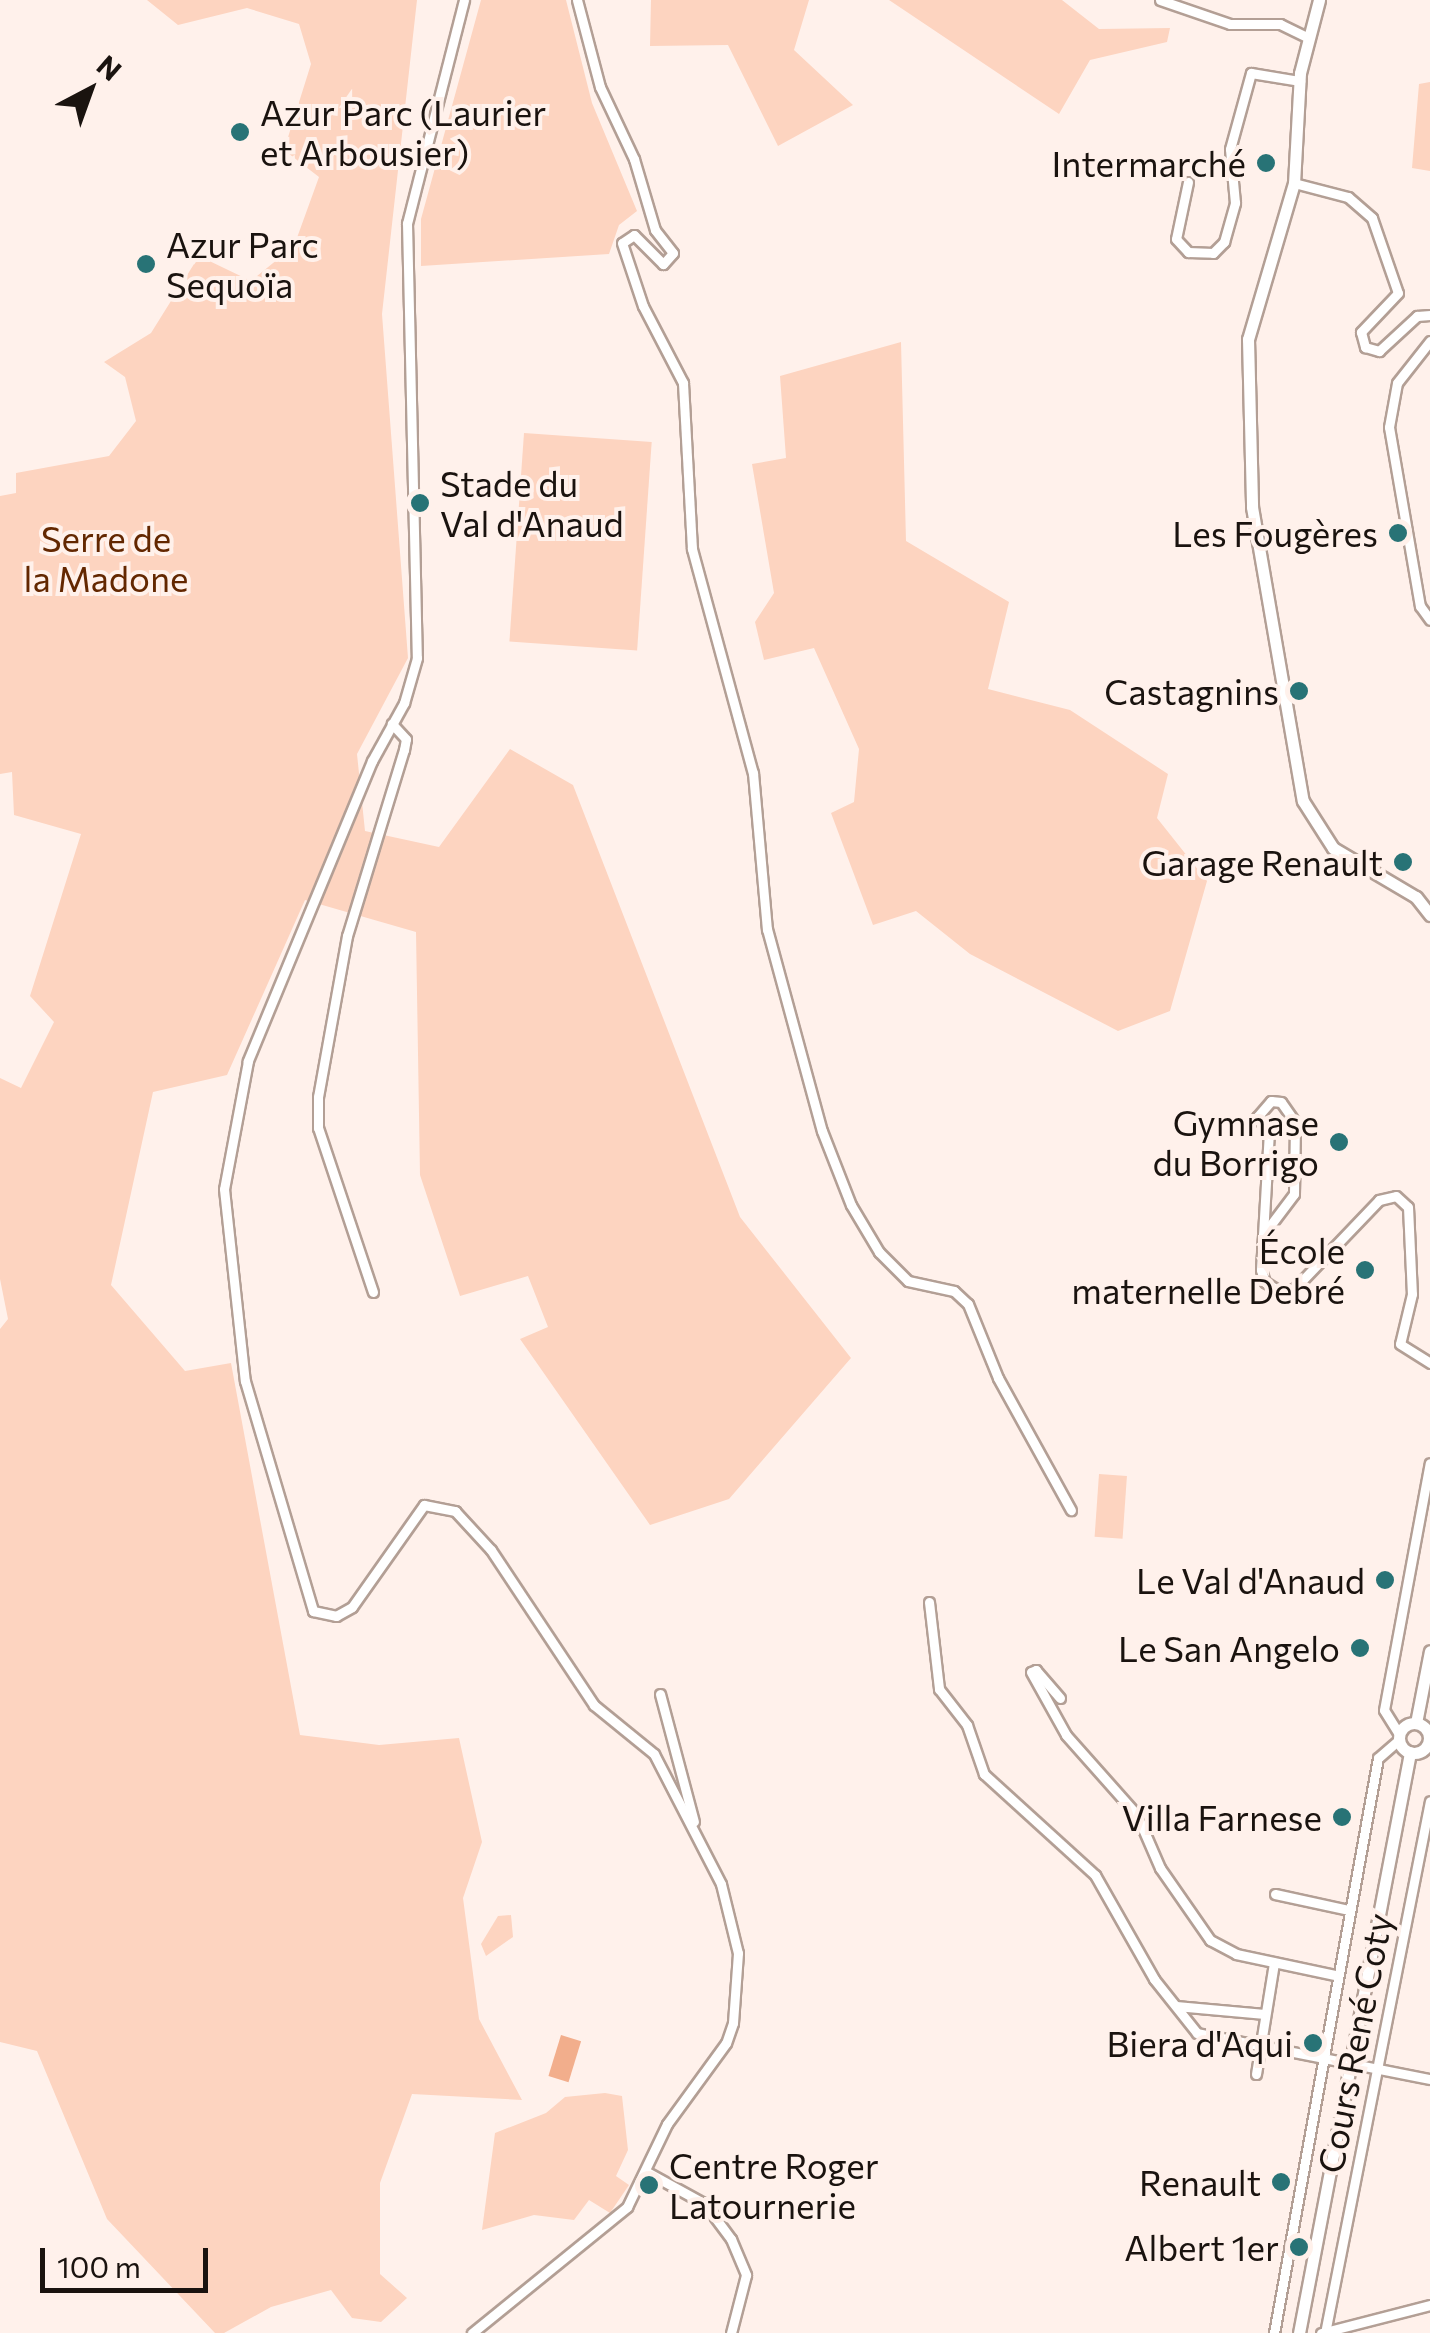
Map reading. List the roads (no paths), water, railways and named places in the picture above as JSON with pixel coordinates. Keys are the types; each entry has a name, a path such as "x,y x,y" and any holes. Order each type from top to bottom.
{"street":[{"path":"464,0 408,223 420,620 412,683 260,1030 228,1149 224,1189 245,1380 264,1456 314,1611 346,1612 412,1513 424,1504 447,1506 491,1550 594,1706 654,1754 694,1822"},
{"path":"577,0 600,87 634,158 655,230 673,253 664,264 634,235 622,243 643,306 683,383 692,549 753,773 767,929 822,1132 851,1205 879,1252 908,1281 954,1292 968,1304 998,1378 1072,1510"},
{"path":"1160,0 1230,24 1280,24 1309,38"},
{"path":"1319,0 1300,81 1294,183 1254,315 1246,370 1252,506 1298,782 1312,820 1333,848 1416,897 1430,915"},
{"path":"1188,182 1176,239 1188,252 1205,256 1224,242 1235,203 1230,149 1251,73 1300,81"},
{"path":"1294,183 1348,197 1372,218 1398,293 1361,332 1365,347 1378,351 1417,316 1430,315"},
{"path":"1430,341 1404,371 1389,410 1420,606 1430,620"},
{"path":"373,1292 318,1128 318,1097 333,1042 347,936 406,740 392,724"},
{"path":"1263,1236 1294,1194 1295,1122 1281,1102 1271,1101 1257,1117 1269,1131 1261,1270 1271,1288 1284,1292 1388,1194 1404,1200 1412,1294 1400,1344 1430,1363"},
{"path":"1416,1723 1429,1736 1410,1753 1384,1710 1430,1463"},
{"path":"929,1602 939,1689 967,1725 984,1774 1095,1875 1197,2033 1261,2042 1430,2079"},
{"path":"1274,2333 1335,1974 1378,1758 1416,1723 1430,1651"},
{"path":"1060,1698 1042,1675 1031,1672 1066,1735 1137,1815 1160,1868 1210,1940 1225,1950 1335,1974"},
{"path":"472,2333 612,2225 734,2023 734,1924 694,1822 660,1694"},
{"name":"Cours René Coty","path":"1299,2333 1410,1753"},
{"path":"1430,1801 1381,2071 1323,2333 1430,2306"},
{"path":"1275,1894 1348,1910"},
{"path":"1256,2074 1274,1963"},
{"path":"1176,2006 1265,2014"},
{"path":"645,2171 705,2204 731,2239 746,2275 731,2333"}],"place":[{"name":"Azur Parc (Laurier et Arbousier)","path":"240,132"},
{"name":"Intermarché","path":"1266,163"},
{"name":"Azur Parc Sequoïa","path":"146,264"},
{"name":"Stade du Val d'Anaud","path":"420,503"},
{"name":"Les Fougères","path":"1398,533"},
{"name":"Castagnins","path":"1299,691"},
{"name":"Garage Renault","path":"1403,862"},
{"name":"Gymnase du Borrigo","path":"1339,1142"},
{"name":"École maternelle Debré","path":"1365,1270"},
{"name":"Le Val d'Anaud","path":"1385,1580"},
{"name":"Le San Angelo","path":"1360,1648"},
{"name":"Villa Farnese","path":"1342,1817"},
{"name":"Biera d'Aqui","path":"1313,2043"},
{"name":"Renault","path":"1281,2182"},
{"name":"Centre Roger Latournerie","path":"649,2185"},
{"name":"Albert 1er","path":"1299,2247"}],"park label":[{"name":"Serre de la Madone","path":"106,558"}]}
